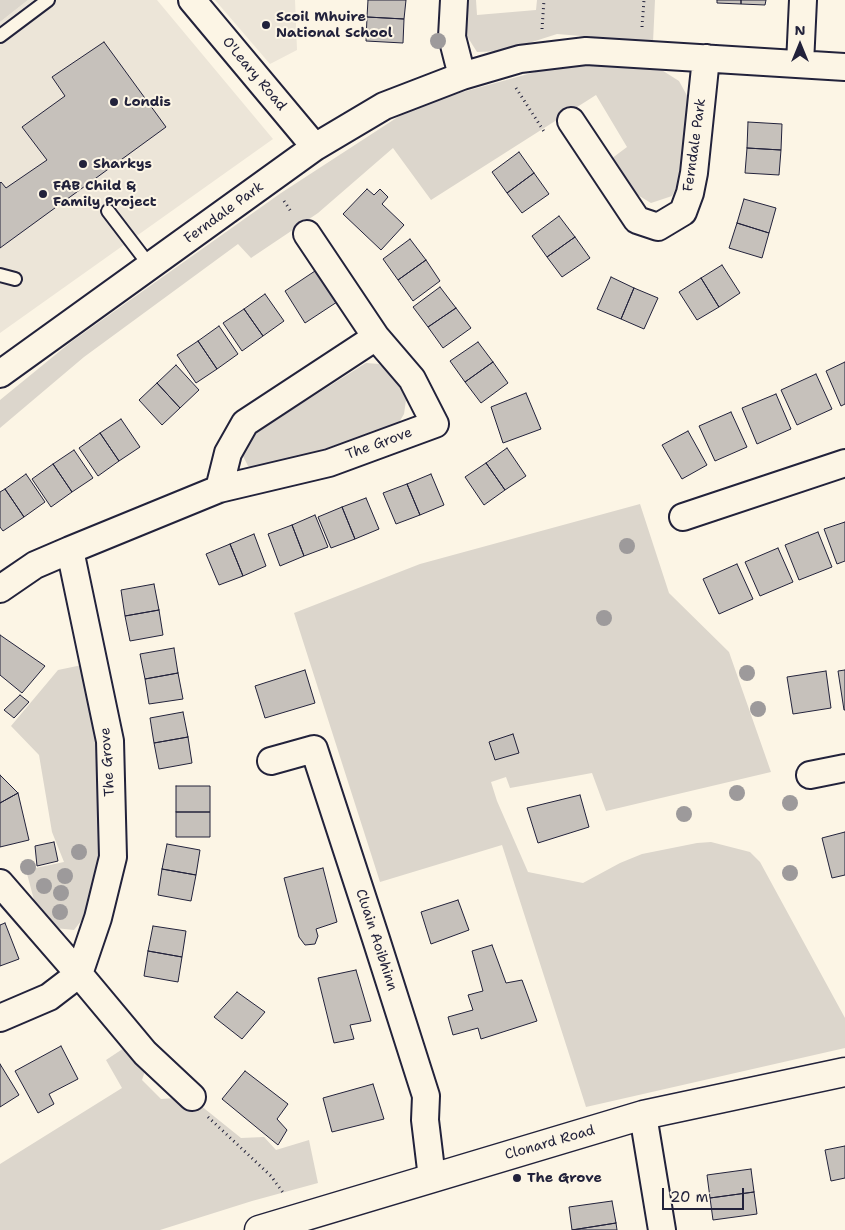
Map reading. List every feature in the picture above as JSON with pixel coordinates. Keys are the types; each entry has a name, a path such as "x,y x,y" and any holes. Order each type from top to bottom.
{"street":[{"name":"O'Leary Road","path":"192,0 316,147"},
{"path":"454,0 452,37 462,76"},
{"path":"800,64 804,0"},
{"name":"Ferndale Park","path":"0,374 316,147 384,106 462,76 520,59 586,51 845,67"},
{"name":"Ferndale Park","path":"571,121 638,220 658,227 683,212 690,193 694,172 706,58"},
{"name":"The Grove","path":"0,589 35,565 219,489 329,462 435,424 412,379 376,336 306,234"},
{"path":"219,489 228,453 245,423 376,336"},
{"path":"683,517 845,462"},
{"name":"The Grove","path":"70,550 110,741 113,857 98,918 79,974"},
{"name":"Cluain Aoibhinn","path":"271,761 314,749 426,1096 425,1120 432,1178"},
{"path":"810,775 845,768"},
{"path":"0,883 145,1053 192,1097"},
{"path":"0,1018 49,997 79,974"},
{"name":"Clonard Road","path":"259,1230 297,1222 432,1178 643,1116 845,1072"},
{"path":"643,1116 662,1230"}],"lane":[{"path":"0,36 48,0"},
{"path":"108,212 150,266"},
{"path":"0,275 15,279"}],"path":[{"path":"502,65 547,137 571,121"},
{"path":"270,180 306,234"},
{"path":"192,1097 200,1110 271,1176 297,1222"}],"shaded area":[{"path":"0,0 28,0 0,22"},
{"path":"28,0 157,0 273,139 0,333 0,22"},
{"name":"Scoil Mhuire National School","path":"215,0 295,0 297,50 270,64"},
{"path":"464,0 476,0 477,15 536,10 537,0 655,0 653,42 557,34 504,51 477,52 465,33"},
{"path":"568,63 660,69 679,81 690,101 682,176 672,196 651,203 631,191 611,159 627,147 596,95 431,200 393,148 318,213 251,258 238,244 84,357 0,428 0,400 71,342 281,193 404,113 441,98"},
{"path":"366,363 379,364 395,378 406,400 404,414 398,424 259,471 248,466 242,454 246,441 258,431"},
{"path":"640,504 669,593 729,652 771,772 606,811 592,773 510,788 506,777 491,782 497,801 528,872 583,883 620,863 642,854 697,843 711,842 750,852 760,862 845,1018 845,1048 586,1107 502,845 380,882 294,613 420,564"},
{"path":"82,665 97,743 102,849 85,916 74,930 55,928 38,915 26,870 64,862 52,832 39,755 11,726 58,670"},
{"path":"124,1048 145,1071 142,1080 161,1099 175,1098 189,1111 200,1105 241,1138 264,1137 276,1150 309,1140 318,1183 252,1201 160,1230 0,1230 0,1164 122,1088 106,1060"}],"building":[{"path":"368,0 406,0 404,19 367,17"},
{"path":"717,0 741,0 741,4 717,3"},
{"path":"741,0 766,0 765,5 741,4"},
{"path":"367,17 404,19 403,43 366,41"},
{"path":"104,42 166,127 0,248 0,183 6,188 47,160 22,127 65,96 52,77"},
{"path":"748,122 782,124 781,150 747,148"},
{"path":"747,148 781,150 779,175 745,173"},
{"path":"519,152 534,173 507,193 492,172"},
{"path":"534,173 549,194 522,213 507,193"},
{"path":"367,189 374,195 380,189 388,197 382,204 404,225 381,250 343,214"},
{"path":"744,199 776,208 769,233 737,223"},
{"path":"559,216 575,237 547,257 532,236"},
{"path":"737,223 769,233 762,258 729,248"},
{"path":"575,237 590,258 562,277 547,257"},
{"path":"410,239 426,260 398,280 383,259"},
{"path":"426,260 440,281 413,301 398,280"},
{"path":"722,265 740,293 719,307 701,278"},
{"path":"315,271 337,302 305,323 285,291"},
{"path":"611,277 634,288 621,319 597,309"},
{"path":"701,278 719,307 697,320 679,292"},
{"path":"440,287 456,308 428,327 413,307"},
{"path":"634,288 658,298 644,329 621,319"},
{"path":"265,294 284,321 263,336 244,309"},
{"path":"456,308 471,328 443,348 428,327"},
{"path":"244,309 263,336 242,351 223,323"},
{"path":"219,326 238,354 217,369 198,341"},
{"path":"198,341 217,369 196,383 177,355"},
{"path":"478,342 493,362 465,382 450,361"},
{"path":"493,362 508,383 481,403 465,382"},
{"path":"845,362 845,404 841,406 826,371"},
{"path":"176,365 199,390 180,408 157,383"},
{"path":"816,374 832,409 797,425 781,390"},
{"path":"157,383 180,408 162,425 139,400"},
{"path":"526,393 541,429 503,443 491,407"},
{"path":"776,394 791,429 757,444 742,408"},
{"path":"731,412 747,447 715,461 699,426"},
{"path":"121,419 140,447 119,461 100,433"},
{"path":"688,431 707,465 682,479 662,445"},
{"path":"100,433 119,461 98,476 79,448"},
{"path":"507,448 526,476 505,490 486,463"},
{"path":"74,450 93,478 72,492 53,464"},
{"path":"486,463 505,490 484,505 465,477"},
{"path":"53,464 72,492 51,507 32,479"},
{"path":"26,474 45,502 24,517 5,489"},
{"path":"431,474 444,505 420,515 407,484"},
{"path":"407,484 420,515 396,524 383,493"},
{"path":"5,489 24,517 3,531 0,527 0,492"},
{"path":"366,498 379,529 355,539 342,507"},
{"path":"342,507 355,539 331,548 318,517"},
{"path":"315,515 328,547 304,556 292,525"},
{"path":"845,522 845,561 837,564 824,529"},
{"path":"292,525 304,556 280,566 268,534"},
{"path":"818,532 832,567 799,580 785,545"},
{"path":"254,534 266,566 243,576 230,544"},
{"path":"230,544 243,576 219,585 206,554"},
{"path":"778,548 793,582 760,596 745,562"},
{"path":"737,564 753,599 719,614 703,579"},
{"path":"154,584 159,610 125,616 121,590"},
{"path":"159,610 163,635 130,641 125,616"},
{"path":"0,635 45,666 22,693 0,675"},
{"path":"174,648 178,673 145,679 140,654"},
{"path":"305,670 315,703 265,718 255,686"},
{"path":"845,670 845,710 844,710 838,671"},
{"path":"826,671 831,708 793,714 787,677"},
{"path":"178,673 183,699 149,704 145,679"},
{"path":"20,695 29,702 14,718 4,710"},
{"path":"183,712 188,737 154,743 150,718"},
{"path":"513,734 519,753 495,760 489,742"},
{"path":"188,737 192,763 159,769 154,743"},
{"path":"0,775 18,793 0,803"},
{"path":"176,786 210,786 210,812 176,812"},
{"path":"18,793 29,840 0,847 0,803"},
{"path":"580,795 589,827 538,843 527,808"},
{"path":"176,812 210,812 210,837 176,837"},
{"path":"845,832 845,875 832,878 822,838"},
{"path":"54,842 58,861 37,866 35,846"},
{"path":"167,844 200,850 196,875 162,869"},
{"path":"323,868 337,922 316,929 318,936 315,944 305,945 299,937 284,878"},
{"path":"162,869 196,875 191,901 158,895"},
{"path":"458,900 469,930 431,944 421,912"},
{"path":"5,923 19,959 0,966 0,925"},
{"path":"153,926 186,931 182,957 148,951"},
{"path":"492,945 506,983 522,980 537,1021 481,1039 478,1028 453,1035 448,1017 473,1010 468,995 483,991 472,951"},
{"path":"148,951 182,957 178,982 144,976"},
{"path":"356,970 371,1021 350,1025 354,1039 334,1043 318,978"},
{"path":"237,992 265,1012 242,1039 214,1017"},
{"path":"61,1046 78,1079 49,1094 54,1104 38,1113 15,1071"},
{"path":"0,1064 19,1095 0,1107"},
{"path":"245,1071 288,1104 277,1119 287,1130 278,1145 222,1099"},
{"path":"373,1084 384,1119 332,1132 323,1098"},
{"path":"845,1146 845,1178 831,1181 825,1150"},
{"path":"751,1169 754,1192 710,1198 707,1175"},
{"path":"754,1192 757,1214 713,1220 710,1198"},
{"path":"612,1201 616,1223 572,1230 569,1207"},
{"path":"616,1223 617,1230 572,1230"}],"place":[{"name":"Scoil Mhuire National School","path":"266,25"},
{"name":"Londis","path":"114,102"},
{"name":"Sharkys","path":"83,164"},
{"name":"FAB Child & Family Project","path":"43,194"},
{"name":"The Grove","path":"517,1178"}]}
